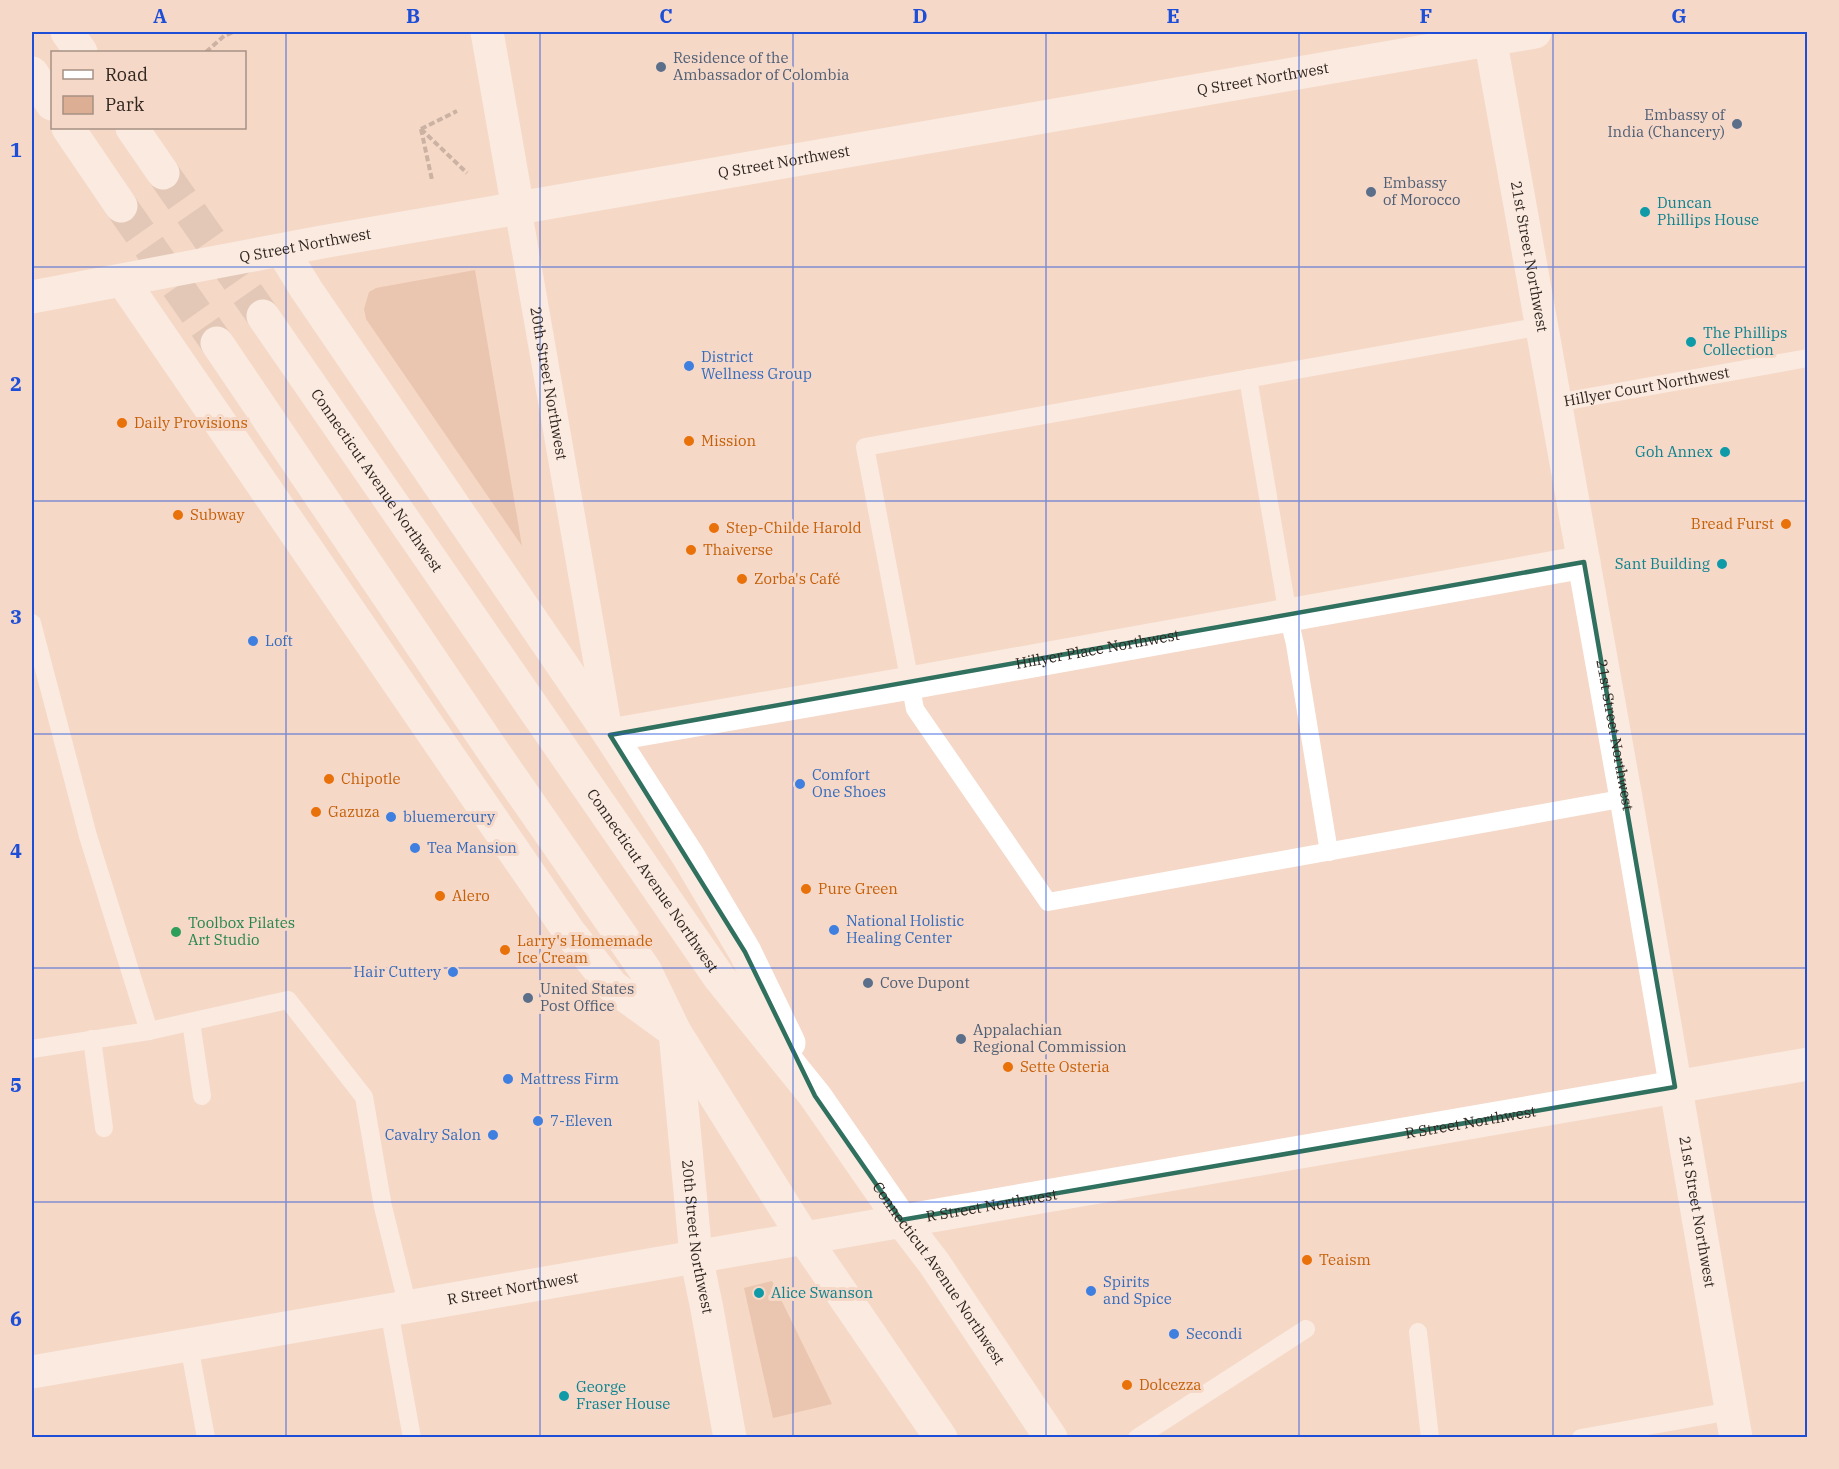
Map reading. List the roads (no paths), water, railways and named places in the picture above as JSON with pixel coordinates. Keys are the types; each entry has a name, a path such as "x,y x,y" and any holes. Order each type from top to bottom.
{"main road":[{"path":"67,32 80,51"},
{"name":"20th Street Northwest","path":"487,32 518,208"},
{"name":"Q Street Northwest","path":"32,297 282,250 1490,36 1535,32"},
{"name":"21st Street Northwest","path":"1490,36 1626,798 1734,1424"},
{"path":"32,73 51,102"},
{"path":"69,129 121,206"},
{"path":"133,129 163,173"},
{"path":"282,250 306,289 610,735 682,847 745,952 815,1096"},
{"path":"123,281 570,933 612,986 675,1032"},
{"name":"Connecticut Avenue Northwest","path":"263,316 719,977 815,1096 901,1220 934,1263 1051,1437"},
{"path":"217,343 493,751 645,970 675,1032 804,1238 941,1437"},
{"name":"Hillyer Place Northwest","path":"610,735 1584,562"},
{"name":"20th Street Northwest","path":"675,1032 696,1256 730,1437"},
{"name":"R Street Northwest","path":"32,1372 1808,1064"}],"street":[{"name":"20th Street Northwest","path":"518,208 610,735"}],"lane":[{"path":"1542,326 866,447 915,709 1048,902 1626,798"},
{"name":"Hillyer Court Northwest","path":"1556,403 1808,358"},
{"path":"1248,378 1329,852"},
{"path":"32,623 88,836 149,1031"},
{"path":"32,1049 149,1031 288,1000 364,1097 399,1309 412,1437"},
{"path":"191,1022 202,1096"},
{"path":"92,1039 104,1128"},
{"path":"1137,1437 1306,1329"},
{"path":"1418,1332 1431,1437"},
{"path":"189,1345 206,1437"},
{"path":"1581,1437 1734,1424"}],"tunnel":[{"path":"163,173 263,316"},
{"path":"121,206 217,343"}],"place":[{"name":"Residence of the Ambassador of Colombia","path":"661,67"},
{"name":"Embassy of India (Chancery)","path":"1737,124"},
{"name":"Embassy of Morocco","path":"1371,192"},
{"name":"Duncan Phillips House","path":"1645,212"},
{"name":"The Phillips Collection","path":"1691,342"},
{"name":"District Wellness Group","path":"689,366"},
{"name":"Daily Provisions","path":"122,423"},
{"name":"Mission","path":"689,441"},
{"name":"Goh Annex","path":"1725,452"},
{"name":"Subway","path":"178,515"},
{"name":"Bread Furst","path":"1786,524"},
{"name":"Step-Childe Harold","path":"714,528"},
{"name":"Thaiverse","path":"691,550"},
{"name":"Sant Building","path":"1722,564"},
{"name":"Zorba's Café","path":"742,579"},
{"name":"Loft","path":"253,641"},
{"name":"Chipotle","path":"329,779"},
{"name":"Comfort One Shoes","path":"800,784"},
{"name":"Gazuza","path":"316,812"},
{"name":"bluemercury","path":"391,817"},
{"name":"Tea Mansion","path":"415,848"},
{"name":"Pure Green","path":"806,889"},
{"name":"Alero","path":"440,896"},
{"name":"National Holistic Healing Center","path":"834,930"},
{"name":"Toolbox Pilates Art Studio","path":"176,932"},
{"name":"Larry's Homemade Ice Cream","path":"505,950"},
{"name":"Hair Cuttery","path":"453,972"},
{"name":"Cove Dupont","path":"868,983"},
{"name":"United States Post Office","path":"528,998"},
{"name":"Appalachian Regional Commission","path":"961,1039"},
{"name":"Sette Osteria","path":"1008,1067"},
{"name":"Mattress Firm","path":"508,1079"},
{"name":"7-Eleven","path":"538,1121"},
{"name":"Cavalry Salon","path":"493,1135"},
{"name":"Teaism","path":"1307,1260"},
{"name":"Spirits and Spice","path":"1091,1291"},
{"name":"Alice Swanson","path":"759,1293"},
{"name":"Secondi","path":"1174,1334"},
{"name":"Dolcezza","path":"1127,1385"},
{"name":"George Fraser House","path":"564,1396"}]}
